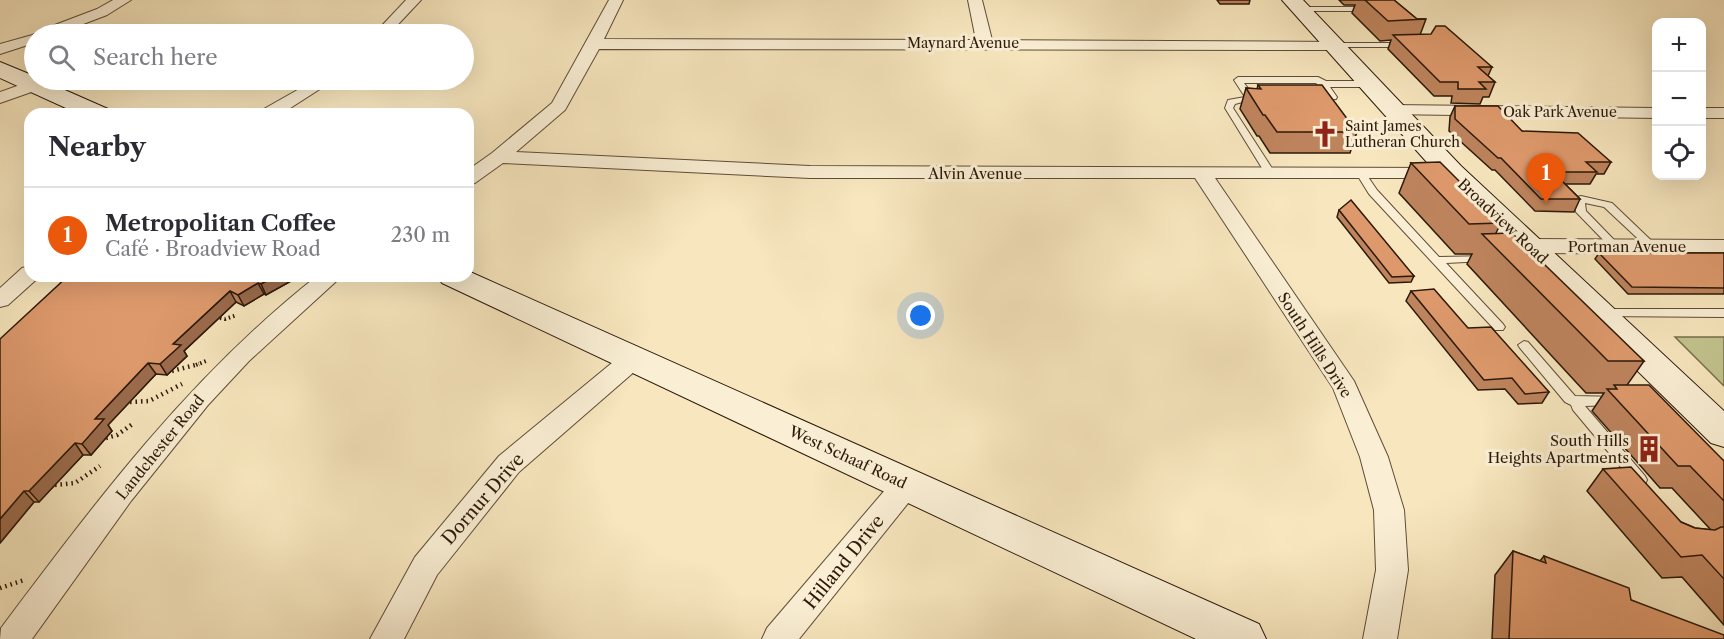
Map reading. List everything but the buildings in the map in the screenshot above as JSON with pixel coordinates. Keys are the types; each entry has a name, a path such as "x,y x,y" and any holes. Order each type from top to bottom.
{"street":[{"path":"70,24 102,12 124,0"},
{"path":"391,24 414,0"},
{"path":"474,175 499,157 558,106 594,44 616,0"},
{"path":"975,0 985,43"},
{"name":"Broadview Road","path":"1296,4 1392,110 1530,253 1600,313 1678,399 1724,433"},
{"path":"0,49 24,41"},
{"name":"Maynard Avenue","path":"594,44 1332,45"},
{"path":"0,69 24,80"},
{"path":"0,98 24,89"},
{"path":"45,90 86,108"},
{"path":"278,108 309,90"},
{"name":"Oak Park Avenue","path":"1392,110 1652,112"},
{"path":"1706,113 1724,113"},
{"name":"Alvin Avenue","path":"499,157 810,172 1451,172"},
{"name":"South Hills Drive","path":"1202,173 1345,387 1374,457 1389,510 1392,570 1380,639"},
{"name":"Portman Avenue","path":"1530,253 1615,246 1724,247"},
{"path":"0,300 24,278"},
{"name":"Landchester Road","path":"13,639 66,565 192,405 261,334 324,282"},
{"name":"West Schaaf Road","path":"466,282 1243,639"},
{"name":"Dornur Drive","path":"387,639 426,566 509,464 633,359"},
{"name":"Hilland Drive","path":"779,639 907,484"}],"lane":[{"path":"1296,4 1375,9"},
{"path":"1332,45 1412,45"},
{"path":"1250,97 1238,80 1318,80 1324,84 1333,97 1309,97"},
{"path":"1324,84 1368,84"},
{"path":"1262,97 1250,97 1231,102 1229,108 1270,173"},
{"path":"1361,173 1374,192 1499,327"},
{"path":"1615,246 1581,212 1578,205 1581,199 1608,205 1653,247"},
{"path":"1436,260 1495,258"},
{"path":"1600,313 1724,313"},
{"path":"1524,345 1570,399 1577,402 1635,400"},
{"path":"1577,402 1648,489"}],"path":[{"path":"220,318 225,319 237,315"},
{"path":"172,371 192,367 208,360"},
{"path":"130,402 149,400 182,384"},
{"path":"106,438 117,435 134,423"},
{"path":"55,485 75,483 100,466"},
{"path":"0,588 25,580"}],"green space":[{"path":"1675,337 1724,337 1724,386"}],"place":[{"name":"Saint James Lutheran Church","path":"1325,134"},
{"name":"Metropolitan Coffee","path":"1546,203"},
{"name":"South Hills Heights Apartments","path":"1649,449"}]}
